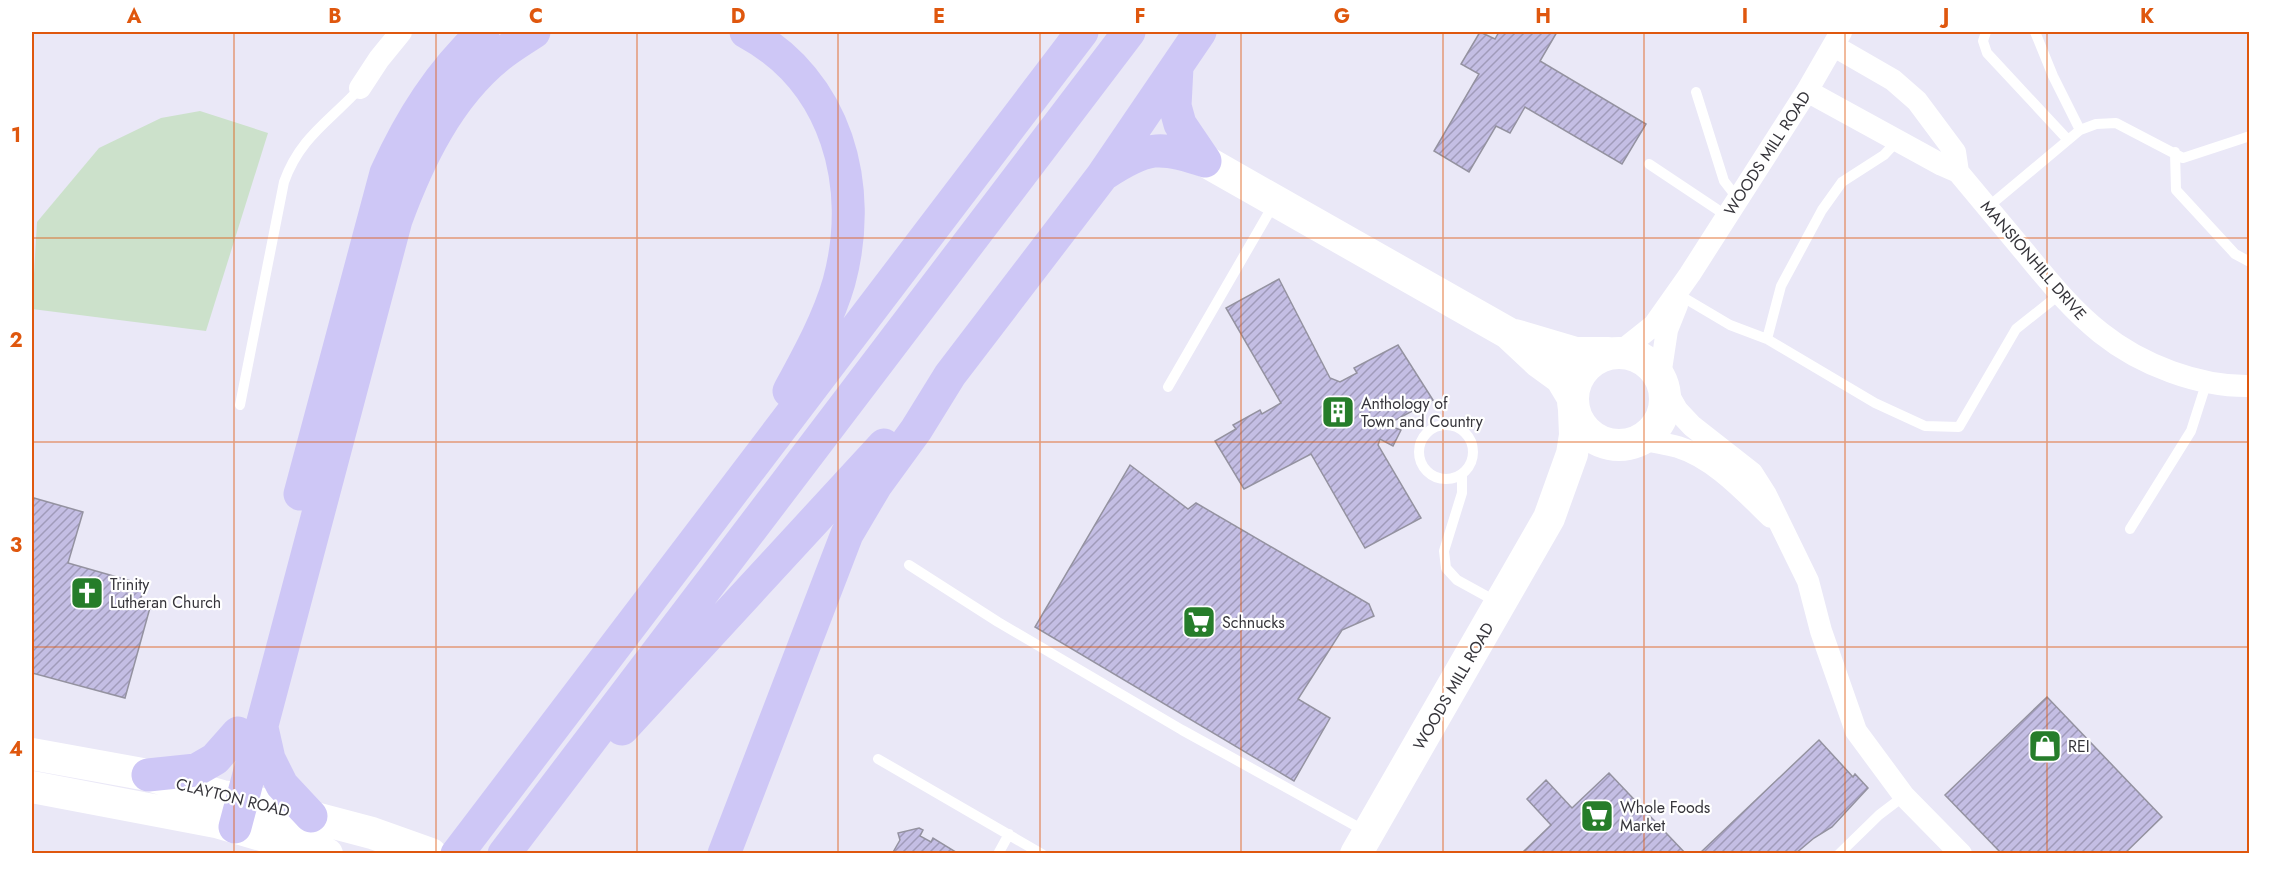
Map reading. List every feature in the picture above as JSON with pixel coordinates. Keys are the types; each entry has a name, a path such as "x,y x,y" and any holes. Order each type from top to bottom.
{"highway":[{"path":"229,811 372,218 386,173 406,129 435,85 462,52 483,32"},
{"path":"148,775 196,770 215,759 250,730 396,220 410,182 426,148 468,87 498,57 534,32"},
{"path":"732,491 805,362 825,321 839,283 846,247 849,207 845,168 834,130 816,95 790,63 762,40 746,32"},
{"path":"457,854 1082,32"},
{"path":"504,854 1129,32"},
{"path":"724,854 847,534 876,485 916,430 950,375 1102,176 1200,32"},
{"path":"1176,67 1175,106 1180,124 1205,161"},
{"path":"1102,176 1132,156 1155,150 1175,151 1205,161"},
{"path":"511,854 810,523 950,375"},
{"path":"250,730 269,759 282,785 311,816"}],"street":[{"path":"360,88 379,59 401,32"},
{"name":"WOODS MILL ROAD","path":"1614,352 1654,325 1690,274 1838,39"},
{"name":"MANSIONHILL DRIVE","path":"1838,39 1917,101 1955,152 1958,172"},
{"name":"MANSIONHILL DRIVE","path":"1807,91 1958,172 2060,294 2102,334 2136,355 2179,376 2234,386 2250,386"},
{"path":"1205,161 1508,333 1576,352 1614,352 1643,359 1662,382 1677,410 1692,426 1752,472 1766,495 1808,581 1821,631 1856,730 1904,796 1961,854"},
{"name":"WOODS MILL ROAD","path":"1662,382 1667,330 1690,274"},
{"path":"1508,333 1539,362 1561,378 1578,421 1590,435 1606,443 1630,442 1680,448 1695,454 1715,467 1779,524"},
{"path":"1573,404 1579,374 1587,365 1614,352"},
{"path":"1630,442 1652,432 1664,411 1666,399 1662,382"},
{"name":"WOODS MILL ROAD","path":"1362,843 1549,518 1572,454 1575,435 1573,404"},
{"name":"WOODS MILL ROAD","path":"1549,518 1592,465 1630,442"},
{"name":"CLAYTON ROAD","path":"32,754 148,775 327,854"},
{"name":"CLAYTON ROAD","path":"32,787 229,811 311,816 372,833 431,854"}],"lane":[{"path":"1986,32 1983,41 1987,53 2068,140"},
{"path":"2035,32 2053,76 2080,130"},
{"path":"240,405 289,169 308,137 344,106 360,88"},
{"path":"1696,92 1732,208"},
{"path":"1988,207 2080,130 2096,124 2116,123 2183,158 2250,136"},
{"path":"1767,339 1781,286 1822,210 1842,182 1884,155 1897,141"},
{"path":"2175,152 2175,190 2235,254 2250,262"},
{"path":"1649,164 1732,208"},
{"path":"1168,387 1275,202"},
{"path":"1681,296 1730,325 1767,339 1875,403 1925,426 1959,427 2016,329 2060,294"},
{"path":"2130,530 2190,431 2207,381"},
{"path":"1462,474 1445,479 1428,472 1419,456 1419,447 1428,432 1435,427 1452,425 1467,435 1471,442 1472,460 1462,474 1462,493 1444,551 1446,568 1457,580 1501,604"},
{"path":"909,565 998,622 1308,801 1362,843"},
{"path":"878,759 1042,854"},
{"path":"1839,854 1879,815 1904,796"},
{"path":"998,854 1009,834"}],"green space":[{"path":"200,111 268,133 206,331 32,309 37,222 99,148 161,118"}],"building":[{"path":"1480,32 1495,39 1499,32 1557,32 1540,61 1646,124 1622,164 1525,107 1510,133 1496,126 1469,172 1434,151 1479,74 1461,64"},
{"name":"Anthology of Town and Country","path":"1279,279 1330,378 1340,382 1357,373 1354,368 1398,345 1433,400 1386,425 1401,430 1393,446 1380,439 1378,445 1421,518 1365,548 1311,454 1244,489 1215,441 1236,429 1233,425 1260,410 1262,414 1281,403 1226,308"},
{"name":"Schnucks","path":"1130,465 1188,509 1196,503 1369,604 1374,616 1342,630 1298,699 1330,718 1294,781 1035,627"},
{"name":"Trinity Lutheran Church","path":"34,498 83,512 68,563 145,585 140,601 151,604 125,698 32,673 32,507"},
{"name":"REI","path":"2047,697 2162,817 2124,854 2002,854 1945,795"},
{"path":"1819,740 1853,777 1855,774 1868,788 1832,827 1795,854 1699,854"},
{"name":"Whole Foods Market","path":"1609,773 1686,854 1521,854 1551,825 1527,799 1546,780 1572,808"},
{"path":"919,828 923,830 920,836 931,842 933,838 959,854 892,854 900,840 898,833"}],"place":[{"name":"Anthology of Town and Country","path":"1338,412"},
{"name":"Trinity Lutheran Church","path":"87,593"},
{"name":"Schnucks","path":"1199,622"},
{"name":"REI","path":"2045,746"},
{"name":"Whole Foods Market","path":"1597,816"}]}
